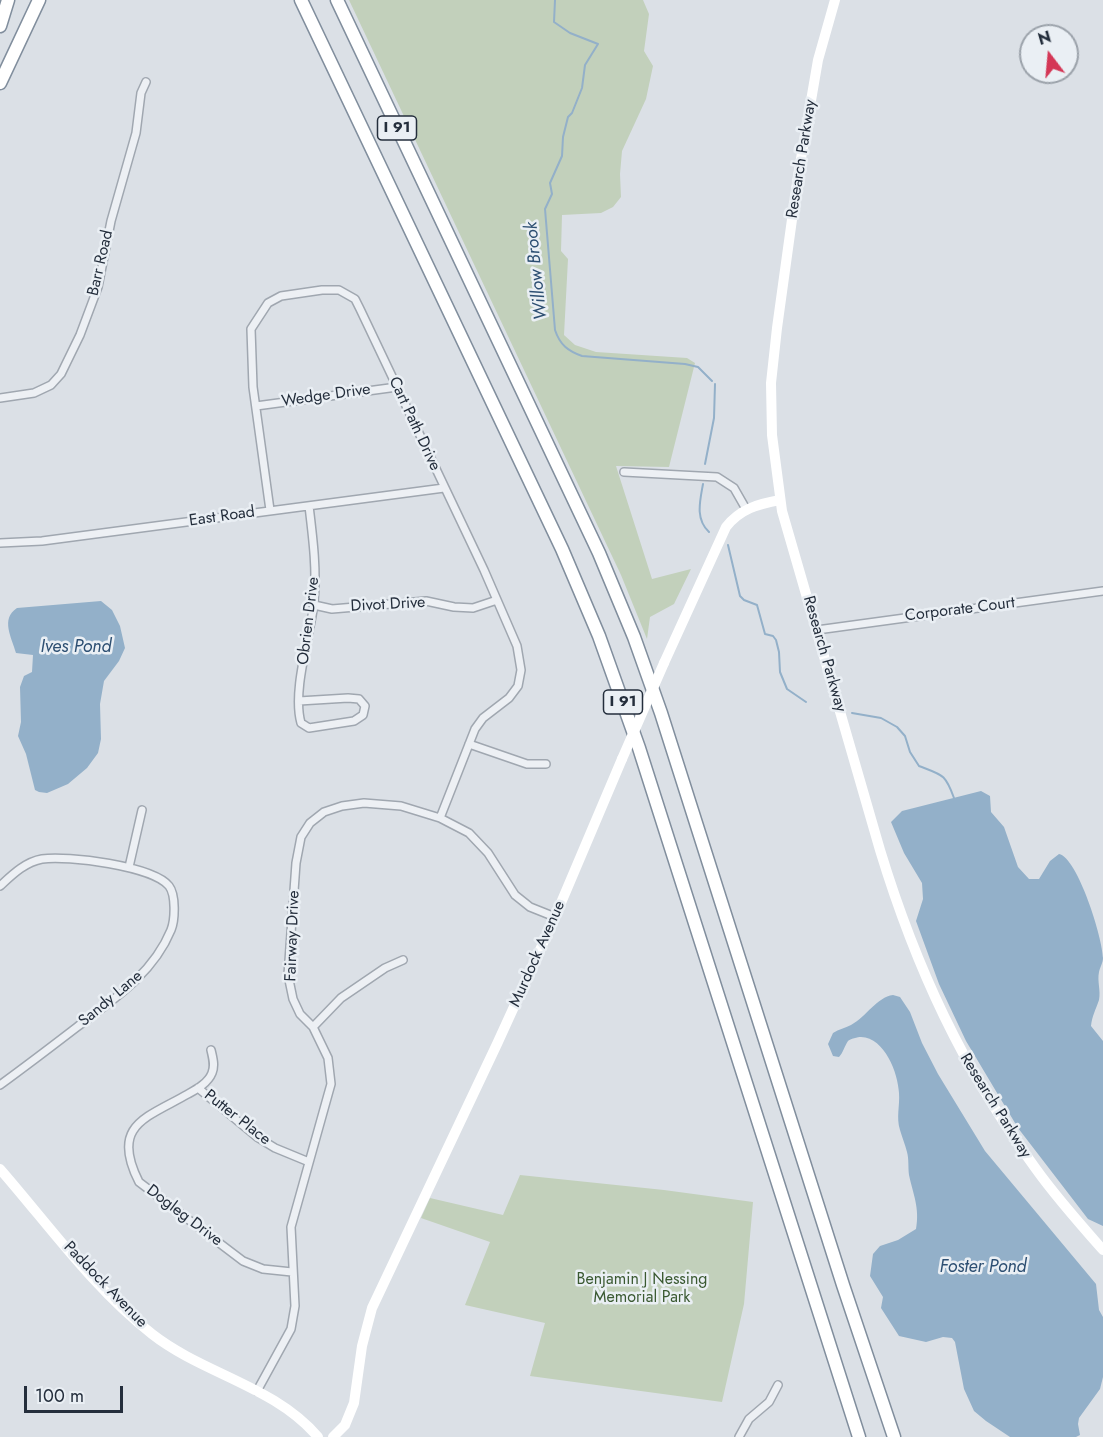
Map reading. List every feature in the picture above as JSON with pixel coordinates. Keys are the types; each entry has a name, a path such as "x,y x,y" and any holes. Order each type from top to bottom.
{"highway":[{"path":"0,26 8,0"},
{"path":"0,83 39,0"},
{"name":"I 91","path":"301,0 562,549 599,636 643,760 859,1437"},
{"name":"I 91","path":"337,0 591,535 627,621 661,713 894,1437"}],"main road":[{"name":"Research Parkway","path":"835,0 818,60 798,176 777,328 771,395 772,435 780,500 894,897 924,976 968,1064 1004,1124 1036,1171 1103,1250"},
{"path":"746,509 780,500"},
{"name":"Murdock Avenue","path":"333,1437 345,1425 354,1403 362,1346 372,1308 555,916 721,536 729,524 746,509"},
{"name":"Paddock Avenue","path":"0,1170 93,1277 144,1327 185,1356 257,1391 298,1417 318,1437"}],"street":[{"name":"Barr Road","path":"0,398 34,393 51,385 61,374 75,345 98,287 111,221 136,133 141,93 146,82"},
{"name":"Cart Path Drive","path":"270,510 253,387 251,329 268,303 281,296 339,290 355,299 517,646 521,670 518,686 509,698 483,718 475,729 440,818"},
{"name":"Wedge Drive","path":"256,406 397,387"},
{"path":"624,472 717,477 734,488 746,509"},
{"name":"East Road","path":"0,543 42,542 444,488"},
{"name":"Obrien Drive","path":"299,701 348,698 359,699 365,706 363,715 354,721 309,728 301,723 298,714 299,701 306,641 314,605 316,557 309,506"},
{"name":"Corporate Court","path":"817,630 1103,591"},
{"name":"Divot Drive","path":"314,605 332,609 426,601 454,607 473,608 497,600"},
{"path":"469,744 527,764 546,764"},
{"name":"Fairway Drive","path":"257,1391 291,1329 295,1306 291,1227 331,1084 328,1059 312,1027 300,1014 293,999 288,975 296,863 301,837 310,823 324,812 342,806 364,803 401,807 440,818 469,833 488,853 515,895 530,907 555,916"},
{"path":"129,867 142,810"},
{"name":"Sandy Lane","path":"0,886 19,868 40,859 64,859 129,867 154,875 169,886 173,900 172,928 155,960 131,986 0,1085"},
{"path":"312,1027 340,998 385,968 403,960"},
{"name":"Dogleg Drive","path":"211,1050 214,1065 212,1074 198,1088 142,1119 132,1131 128,1148 130,1165 139,1182 243,1261 263,1269 292,1272"},
{"name":"Putter Place","path":"198,1088 257,1137 275,1148 309,1162"},
{"path":"739,1437 749,1419 769,1402 778,1385"}],"green space":[{"path":"349,0 643,0 649,14 644,51 653,66 646,99 622,151 621,197 613,207 601,213 562,215 561,251 568,259 564,335 575,345 596,352 687,358 695,363 669,467 616,466 652,579 691,569 674,604 650,617 647,639 621,575"},
{"name":"Benjamin J Nessing Memorial Park","path":"520,1175 753,1202 744,1304 722,1402 530,1376 545,1323 465,1305 490,1242 421,1218 430,1198 503,1215"}],"water":[{"name":"Ives Pond","path":"101,601 112,610 120,626 125,648 119,661 104,681 100,704 101,739 98,753 87,768 68,784 47,793 39,792 35,790 26,754 18,736 21,722 20,687 24,676 32,672 33,655 16,653 9,629 9,618 17,608"},
{"path":"981,791 990,796 991,812 1004,827 1018,867 1029,879 1039,879 1050,861 1059,854 1066,859 1081,884 1099,934 1103,960 1099,970 1099,1000 1091,1026 1103,1041 1103,1226 1088,1219 1018,1128 966,1041 939,984 916,921 923,899 922,883 904,853 891,822 902,811"},
{"name":"Foster Pond","path":"893,995 900,997 910,1012 922,1043 938,1074 985,1151 1096,1284 1099,1310 1103,1317 1103,1377 1100,1389 1079,1418 1080,1435 1076,1437 1010,1437 974,1411 964,1389 955,1342 952,1338 943,1337 926,1342 899,1336 881,1308 883,1297 870,1276 873,1254 880,1246 898,1240 916,1229 917,1221 908,1155 899,1125 898,1085 889,1058 877,1043 860,1037 854,1038 849,1040 839,1057 833,1056 828,1044 833,1033 851,1025 882,999"}],"waterway":[{"name":"Willow Brook","path":"555,0 554,22 570,33 598,44 585,65 582,88 572,113 568,117 563,137 562,156 550,183 552,194 545,209 555,330 559,340 565,347 582,356 698,367 712,381"},
{"name":"Willow Brook","path":"705,464 714,418 715,384"},
{"name":"Willow Brook","path":"703,484 700,516 709,532"},
{"name":"Willow Brook","path":"728,545 740,596 757,605 765,634 773,636 776,640 780,672 787,689 806,702"},
{"name":"Willow Brook","path":"852,713 881,718 897,727 905,736 910,752 919,766 942,776 954,798"}]}
